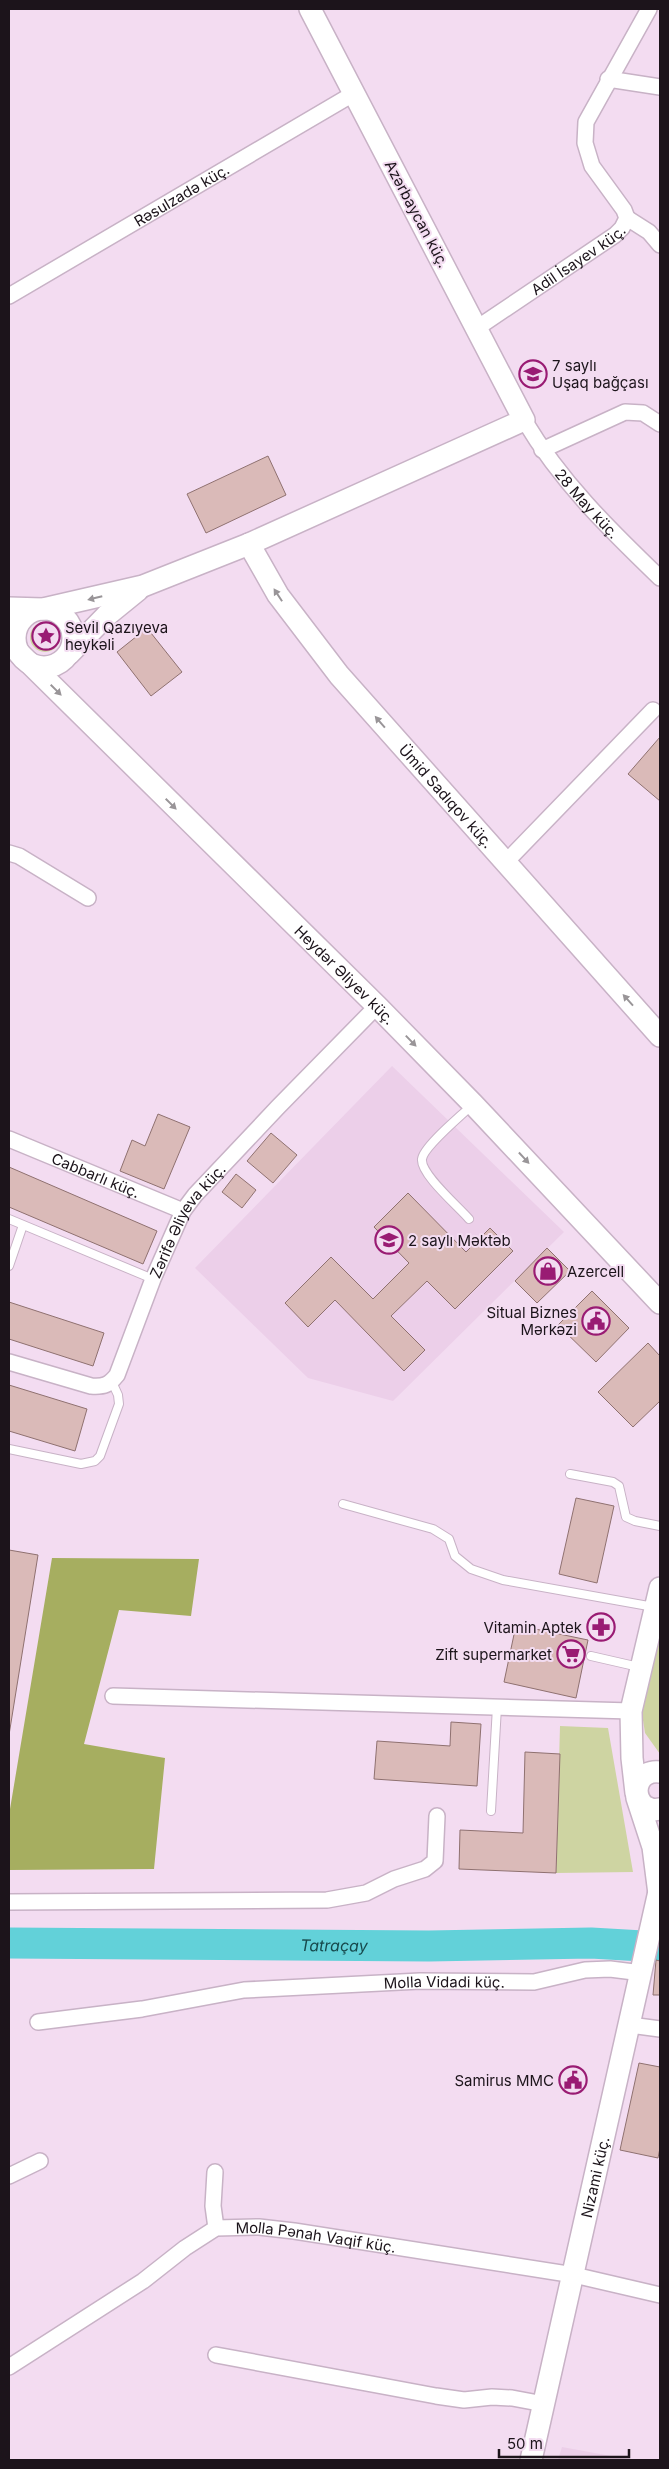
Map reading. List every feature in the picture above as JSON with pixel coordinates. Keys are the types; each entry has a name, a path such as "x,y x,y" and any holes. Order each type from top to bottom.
{"main road":[{"name":"Azərbaycan küç.","path":"310,9 524,420"},
{"path":"143,586 106,616 61,662 45,667 29,663 15,649 17,627 27,614 143,586 249,544 524,420"},
{"name":"Ümid Sadıqov küç.","path":"249,544 278,595 339,675 660,1036"},
{"path":"9,608 43,609 59,613 70,625 73,641 67,656"},
{"name":"Heydər Əliyev küç.","path":"15,649 377,1006 473,1104 660,1303"},
{"path":"658,1598 631,1711 631,1733 637,1795 648,1809 660,1810"},
{"path":"631,1733 642,1752 660,1771"},
{"path":"660,1771 652,1772 642,1777 636,1787 652,1847 660,1890"},
{"name":"Nizami küç.","path":"532,2460 660,1890"}],"street":[{"name":"Adil İsayev küç.","path":"477,328 615,235 622,228 627,218 624,210 592,166 585,142 586,122 608,79 649,9"},
{"path":"608,79 660,88"},
{"name":"Rəsulzadə küç.","path":"9,296 353,94"},
{"path":"627,218 649,232 660,245"},
{"path":"542,450 625,412 643,413 660,424"},
{"name":"28 May küç.","path":"524,420 542,450 572,488 660,578"},
{"path":"505,863 653,710"},
{"path":"9,853 19,856 88,898"},
{"name":"Zərifə Əliyeva küç.","path":"112,1382 117,1375 153,1279 183,1211 195,1194 377,1006"},
{"name":"Cabbarlı küç.","path":"9,1139 183,1211"},
{"path":"9,1362 91,1386 103,1387 112,1382"},
{"path":"113,1696 631,1711"},
{"path":"9,1902 327,1900 366,1893 394,1879 425,1869 435,1861 438,1816"},
{"name":"Molla Vidadi küç.","path":"38,2022 142,2009 244,1990 420,1981 534,1982 585,1970 610,1969 642,1973"},
{"path":"630,2024 660,2029"},
{"path":"9,2176 40,2160"},
{"path":"216,2172 213,2206 216,2228"},
{"name":"Molla Pənah Vaqif küç.","path":"11,2361 143,2281 185,2248 216,2228 259,2227 574,2275 660,2295"},
{"path":"216,2355 436,2396 464,2400 492,2397 512,2398 544,2404"}],"lane":[{"path":"469,1219 425,1172 422,1160 427,1150 473,1104"},
{"path":"9,1219 153,1279"},
{"path":"9,1266 23,1225"},
{"path":"9,1448 81,1464 94,1462 100,1456 119,1404 118,1395 112,1382"},
{"path":"570,1474 612,1482 619,1486 626,1517 634,1521 660,1526"},
{"path":"343,1504 433,1529 449,1539 455,1556 472,1569 503,1580 658,1598"},
{"path":"591,1656 641,1667"},
{"path":"491,1812 497,1707"}],"shaded area":[{"name":"2 saylı Məktəb","path":"392,1066 564,1232 393,1401 308,1378 195,1268"},
{"path":"562,2447 633,2460 558,2460"}],"green space":[{"path":"45,622 51,623 59,631 59,643 51,651 45,652 39,651 31,643 30,637 31,631 39,623"},
{"path":"52,1558 199,1559 191,1616 119,1610 84,1744 165,1758 154,1869 9,1870 9,1815"},
{"path":"660,1635 660,1754 645,1733 642,1714"},
{"path":"560,1726 608,1728 633,1872 556,1873"}],"building":[{"path":"268,456 286,495 206,533 187,494"},
{"path":"147,628 182,672 151,696 117,652"},
{"path":"660,737 660,801 628,774"},
{"path":"158,1114 190,1127 164,1189 120,1171 132,1140 145,1146"},
{"path":"271,1133 297,1155 273,1183 247,1161"},
{"path":"9,1167 157,1231 143,1264 9,1207"},
{"path":"236,1174 256,1190 242,1208 222,1192"},
{"path":"408,1193 466,1252 490,1228 513,1251 455,1309 427,1281 391,1316 425,1350 404,1371 335,1300 308,1327 285,1303 331,1257 373,1299 409,1263 374,1227"},
{"path":"547,1248 570,1271 537,1303 515,1281"},
{"path":"592,1291 629,1328 596,1362 558,1325"},
{"path":"9,1302 104,1333 93,1366 9,1339"},
{"path":"648,1343 660,1356 660,1401 633,1427 598,1392"},
{"path":"9,1385 87,1409 75,1451 9,1431"},
{"path":"576,1498 614,1506 597,1583 559,1574"},
{"path":"9,1550 38,1555 9,1735"},
{"path":"516,1625 588,1640 576,1698 504,1682"},
{"path":"451,1722 481,1724 477,1786 374,1779 377,1741 450,1746"},
{"path":"525,1752 560,1754 556,1873 459,1869 460,1830 523,1833"},
{"path":"656,1960 660,1961 660,1995 653,1995"},
{"path":"639,2063 660,2067 660,2148 658,2158 620,2150"}],"waterway":[{"name":"Tatraçay","path":"9,1943 429,1946 591,1943 660,1947"}],"place":[{"name":"7 saylı Uşaq bağçası","path":"533,374"},
{"name":"Sevil Qazıyeva heykəli","path":"46,636"},
{"name":"2 saylı Məktəb","path":"389,1240"},
{"name":"Azercell","path":"548,1271"},
{"name":"Situal Biznes Mərkəzi","path":"596,1321"},
{"name":"Vitamin Aptek","path":"601,1627"},
{"name":"Zift supermarket","path":"571,1654"},
{"name":"Samirus MMC","path":"573,2080"}]}
